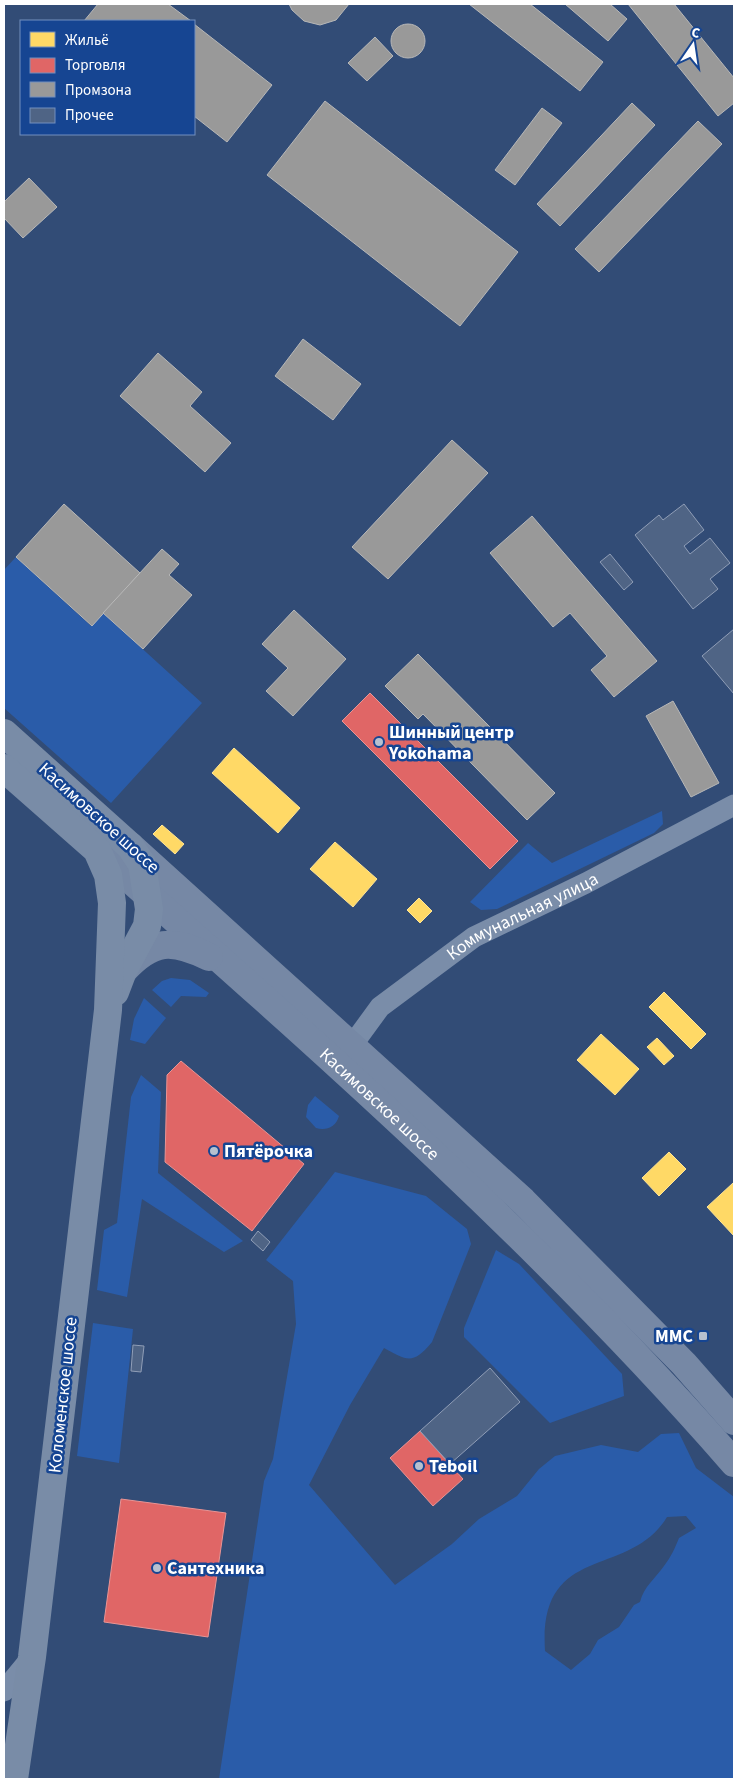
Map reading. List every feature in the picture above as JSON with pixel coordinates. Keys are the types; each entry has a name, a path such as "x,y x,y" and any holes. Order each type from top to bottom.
{"main road":[{"name":"Касимовское шоссе","path":"4,733 210,917 566,1280 664,1383 734,1463"},
{"name":"Касимовское шоссе","path":"4,768 229,966 345,1055 524,1201 684,1364 734,1422"},
{"name":"Коломенское шоссе","path":"108,1010 123,971 147,926 148,896 142,864 130,846"},
{"name":"Коломенское шоссе","path":"14,1779 32,1657 108,1010 112,944 112,903 108,875 97,850"},
{"path":"112,944 124,904 135,897 166,897 210,917"},
{"path":"123,971 138,955 153,946 171,944 189,947 229,966"}],"street":[{"name":"Коммунальная улица","path":"345,1055 380,1007 474,937 586,883 734,805"},
{"path":"4,1691 32,1657"}],"shaded area":[{"path":"16,557 91,626 103,613 202,703 111,803 4,708 4,570"},
{"path":"662,811 663,824 654,833 497,909 481,910 470,902 528,843 552,863"},
{"path":"171,978 190,980 209,993 206,997 181,996 171,1007 152,990 162,981"},
{"path":"144,998 166,1018 145,1044 130,1040 134,1019"},
{"path":"141,1075 161,1092 158,1173 243,1241 224,1252 142,1199 127,1297 97,1290 104,1230 117,1223 131,1097"},
{"path":"315,1096 339,1116 336,1123 330,1127 316,1128 306,1117 308,1105"},
{"path":"335,1172 426,1196 467,1229 471,1244 432,1342 414,1358 398,1356 384,1348 350,1405 309,1485 395,1585 452,1544 479,1519 517,1496 539,1469 555,1456 601,1445 638,1452 661,1434 679,1433 696,1468 734,1497 734,1779 219,1779 264,1481 273,1459 296,1324 293,1281 266,1260","holes":["686,1516 696,1528 679,1538 661,1571 647,1587 640,1602 634,1605 619,1627 598,1640 590,1654 571,1670 545,1651 547,1616 556,1593 571,1577 589,1566 631,1549 651,1536 667,1517"]},
{"path":"496,1250 519,1264 622,1374 624,1396 550,1423 464,1337 464,1328"},
{"path":"93,1323 133,1329 119,1463 77,1456"}],"building: Жильё":[{"path":"234,748 300,808 278,833 212,773"},
{"path":"162,825 184,844 175,854 153,834"},
{"path":"335,842 377,879 353,907 310,869"},
{"path":"419,898 432,911 420,923 407,910"},
{"path":"664,992 706,1034 691,1049 649,1007"},
{"path":"601,1034 639,1069 615,1095 577,1060"},
{"path":"657,1038 674,1056 664,1065 647,1047"},
{"path":"669,1152 686,1169 659,1196 642,1178"},
{"path":"733,1183 734,1185 734,1236 707,1207"}],"building: Торговля":[{"path":"370,693 518,841 490,869 342,721"},
{"path":"181,1061 304,1164 252,1231 165,1162 167,1075"},
{"path":"420,1431 463,1479 433,1506 390,1458"},
{"path":"121,1499 226,1513 208,1637 104,1622"}],"building: Промзона":[{"path":"98,4 168,4 190,20 85,20"},
{"path":"289,4 349,4 336,20 320,25 304,21 292,10"},
{"path":"469,4 530,4 603,62 580,91"},
{"path":"565,4 610,4 627,19 608,41"},
{"path":"628,4 674,4 734,78 734,103 718,116"},
{"path":"408,24 415,25 420,29 424,34 424,48 420,53 415,57 408,58 401,57 396,53 392,48 391,41 392,34 396,29 401,25"},
{"path":"195,25 272,85 227,142 195,117"},
{"path":"375,37 393,56 367,81 348,63"},
{"path":"325,101 518,252 460,326 267,175"},
{"path":"632,103 655,125 560,226 537,204"},
{"path":"542,108 562,123 515,185 495,170"},
{"path":"698,121 722,144 599,272 575,249"},
{"path":"29,178 57,207 23,238 4,218 4,202"},
{"path":"303,339 361,384 333,420 275,376"},
{"path":"158,353 202,392 190,406 231,443 205,472 120,396"},
{"path":"452,440 488,473 388,579 352,547"},
{"path":"64,504 140,573 92,626 16,557"},
{"path":"532,516 657,661 614,697 591,670 607,656 570,613 553,627 490,553"},
{"path":"162,549 179,564 169,575 192,595 143,649 103,613"},
{"path":"294,610 346,659 293,716 266,691 288,668 262,644"},
{"path":"418,654 555,793 527,820 423,714 418,719 385,686"},
{"path":"673,701 719,783 691,797 646,716"}],"building: Прочее":[{"path":"684,504 704,530 684,546 690,554 710,538 730,563 710,579 718,589 693,609 635,535 659,515 663,520"},
{"path":"610,554 633,582 624,590 600,562"},
{"path":"734,629 734,694 702,656"},
{"path":"258,1231 270,1242 263,1251 251,1240"},
{"path":"133,1345 144,1346 141,1372 131,1371"},
{"path":"490,1368 520,1402 450,1464 420,1431"}],"place":[{"name":"Шинный центр Yokohama","path":"379,742"},
{"name":"Пятёрочка","path":"214,1151"},
{"name":"ММС","path":"703,1336"},
{"name":"Teboil","path":"419,1466"},
{"name":"Сантехника","path":"157,1568"}]}
